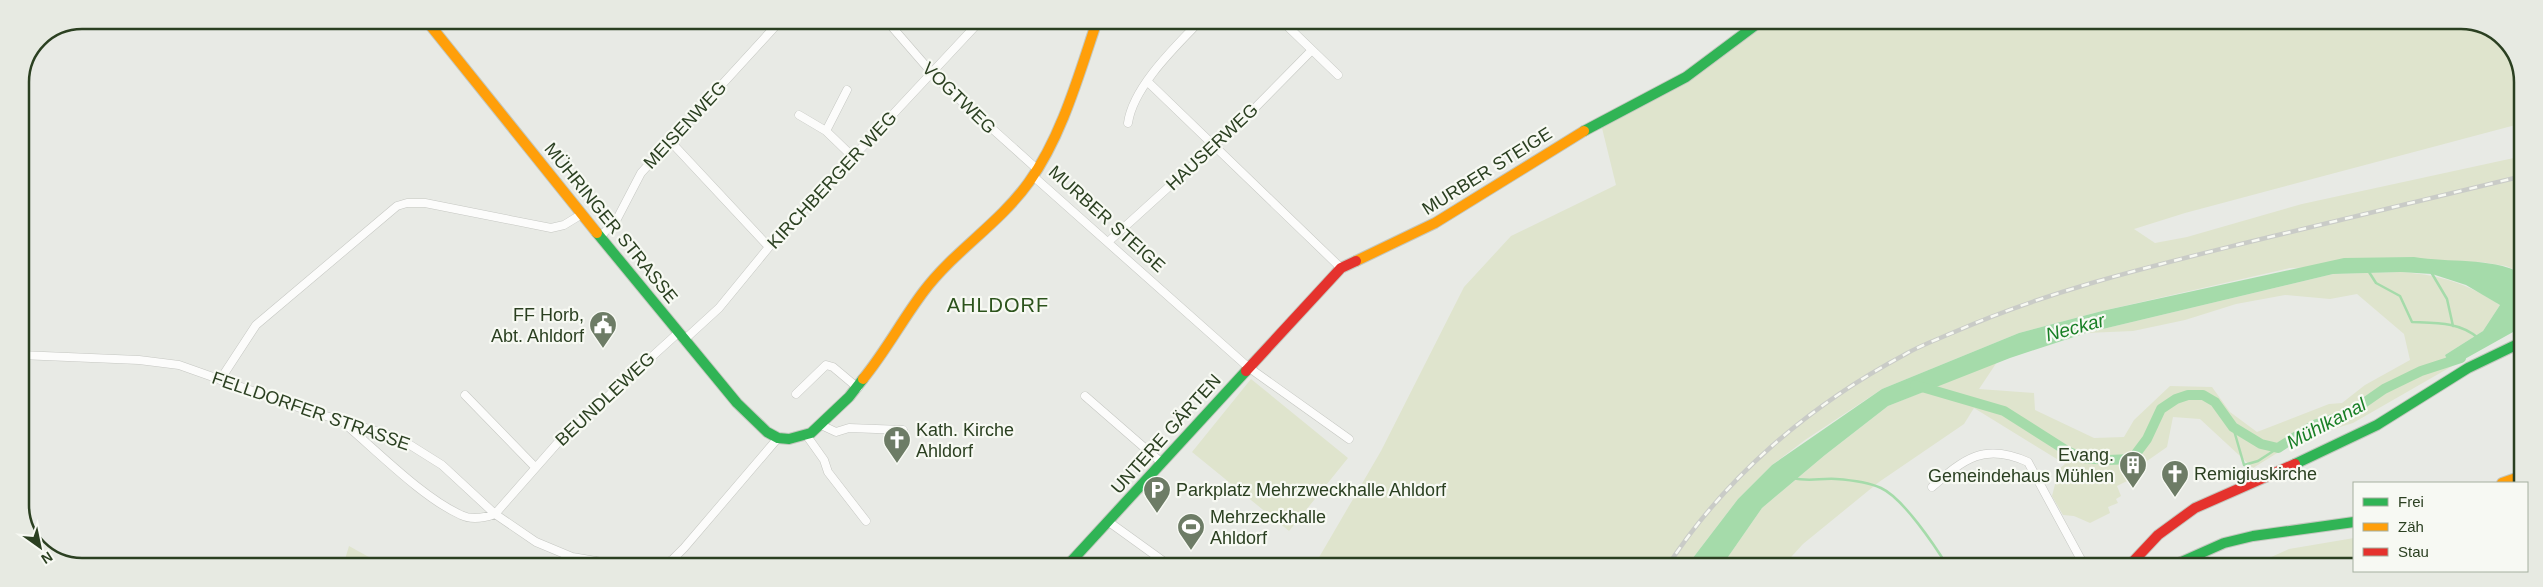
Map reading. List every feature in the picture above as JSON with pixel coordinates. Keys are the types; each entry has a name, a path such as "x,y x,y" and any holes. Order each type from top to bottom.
{"street":[{"name":"MÜHRINGER STRASSE","path":"433,29 681,336 756,423 778,438"},
{"name":"MEISENWEG","path":"600,237 617,219 641,173 773,29"},
{"name":"VOGTWEG","path":"894,29 932,74 1035,172"},
{"name":"KIRCHBERGER WEG","path":"681,336 719,308 769,247 973,29"},
{"path":"678,558 738,482 778,438 789,439 807,436 821,425 858,388 882,356 924,291 947,266 1000,218 1035,172 1069,103 1094,29"},
{"path":"1128,124 1130,111 1148,82 1193,29"},
{"path":"1290,29 1338,75"},
{"name":"MURBER STEIGE","path":"1248,367 1341,268 1434,223 1564,142 1686,76 1750,29"},
{"name":"HAUSERWEG","path":"1108,242 1248,115 1312,50"},
{"path":"1148,82 1341,268"},
{"path":"826,131 848,90"},
{"path":"799,115 826,131 853,157"},
{"path":"670,141 769,247"},
{"name":"MURBER STEIGE","path":"1035,172 1108,242 1248,367 1349,438"},
{"path":"220,380 256,325 397,206 412,202 438,205 551,228 564,225 582,214"},
{"name":"BEUNDLEWEG","path":"495,514 561,439 681,336"},
{"path":"2136,558 2158,535 2196,508 2348,440 2377,425 2468,368 2514,346"},
{"name":"FELLDORFER STRASSE","path":"29,355 164,362 179,365 343,422 399,438 442,465 495,514 526,536 561,554 583,558"},
{"path":"796,394 826,365 833,367 858,388"},
{"name":"UNTERE GÄRTEN","path":"1074,558 1109,522 1248,367"},
{"path":"464,395 535,467"},
{"path":"1085,396 1162,463"},
{"path":"343,422 413,483 461,515 473,518 495,514"},
{"path":"821,425 836,432 849,428 903,430"},
{"path":"807,436 824,460 828,472 866,521"},
{"path":"1932,487 1958,464 1980,455 2006,456 2028,462 2080,558"},
{"path":"1109,522 1159,558"},
{"path":"2191,558 2224,544 2253,536 2353,522"}],"shaded area":[{"path":"1755,29 2472,30 2488,36 2496,42 2510,61 2514,78 2514,125 2185,213 2134,229 2155,243 2187,237 2302,204 2514,158 2514,270 2506,266 2481,262 2290,268 2102,311 2019,333 1882,389 1805,440 1772,465 1738,499 1693,558 1319,558 1381,451 1464,287 1511,236 1616,185 1602,128 1721,56"},
{"path":"2401,272 2428,275 2453,281 2488,297 2500,305 2483,331 2445,355 2448,362 2454,365 2353,423 2298,440 2253,468 2200,419 2173,417 2167,447 2137,468 2141,474 2117,486 2121,496 2116,499 2118,503 2108,507 2110,513 2090,523 2074,516 2063,515 2052,496 2059,469 2065,464 1974,408 1964,424 1879,482 1803,544 1790,558 1727,558 1762,508 1825,455 1888,406 1997,362 1979,389 2034,393 2035,410 2094,438 2124,437 2134,420 2170,386 2212,387 2230,412 2257,432 2329,404 2342,403 2365,385 2410,360 2404,334 2357,294 2330,299 2285,295 2236,304 2185,320 2133,331 2086,333 2333,274"},
{"path":"1251,379 1348,458 1289,531 1192,452"},
{"path":"2353,538 2353,558 2269,558 2289,549"},
{"path":"349,546 371,558 345,558"}],"water":[{"name":"Neckar","path":"2414,257 2482,262 2514,270 2514,331 2454,365 2448,362 2445,355 2483,331 2500,305 2466,285 2432,274 2401,272 2333,274 2086,333 2010,358 1888,406 1825,455 1762,508 1727,558 1693,558 1738,499 1772,465 1882,389 2019,333 2102,311 2344,258"}],"waterway":[{"path":"2369,272 2376,283 2400,296 2412,322 2456,326 2478,338"},
{"path":"2431,272 2447,299 2453,326"},
{"name":"Mühlkanal","path":"1915,385 2004,411 2067,451 2083,458 2132,459 2147,439 2161,409 2176,399 2188,395 2203,395 2215,402 2233,427 2261,444 2278,448 2314,425 2348,414 2384,389 2421,371 2461,358"},
{"path":"2233,427 2244,465 2258,461 2278,448"},
{"path":"1793,478 1804,480 1847,480 1881,488 1890,493 1908,512 1927,535 1942,558"}],"railway":[{"path":"1673,558 1715,503 1772,446 1835,397 1869,375 1922,346 1988,318 2098,281 2211,251 2514,178"}],"traffic: fast":[{"path":"1584,131 1686,77 1750,29"},
{"path":"597,233 737,403 767,432 778,438 789,439 811,433 849,397 863,379"},
{"path":"2295,464 2377,425 2468,368 2514,346"},
{"path":"1074,558 1246,371"},
{"path":"2190,558 2224,543 2253,536 2353,522"}],"traffic: slow":[{"path":"433,29 597,233"},
{"path":"863,379 924,291 949,263 1017,197 1041,164 1069,104 1094,29"},
{"path":"1356,261 1435,223 1584,131"},
{"path":"2505,482 2514,479"}],"traffic: jam":[{"path":"1246,371 1341,268 1356,261"},
{"path":"2136,558 2158,535 2195,508 2295,464"}],"place":[{"name":"FF Horb, Abt. Ahldorf","path":"603,349"},
{"name":"Kath. Kirche Ahldorf","path":"897,464"},
{"name":"Evang. Gemeindehaus Mühlen","path":"2133,489"},
{"name":"Remigiuskirche","path":"2175,498"},
{"name":"Parkplatz Mehrzweckhalle Ahldorf","path":"1157,514"},
{"name":"Mehrzeckhalle Ahldorf","path":"1191,551"}],"district":[{"name":"AHLDORF","path":"998,305"}]}
